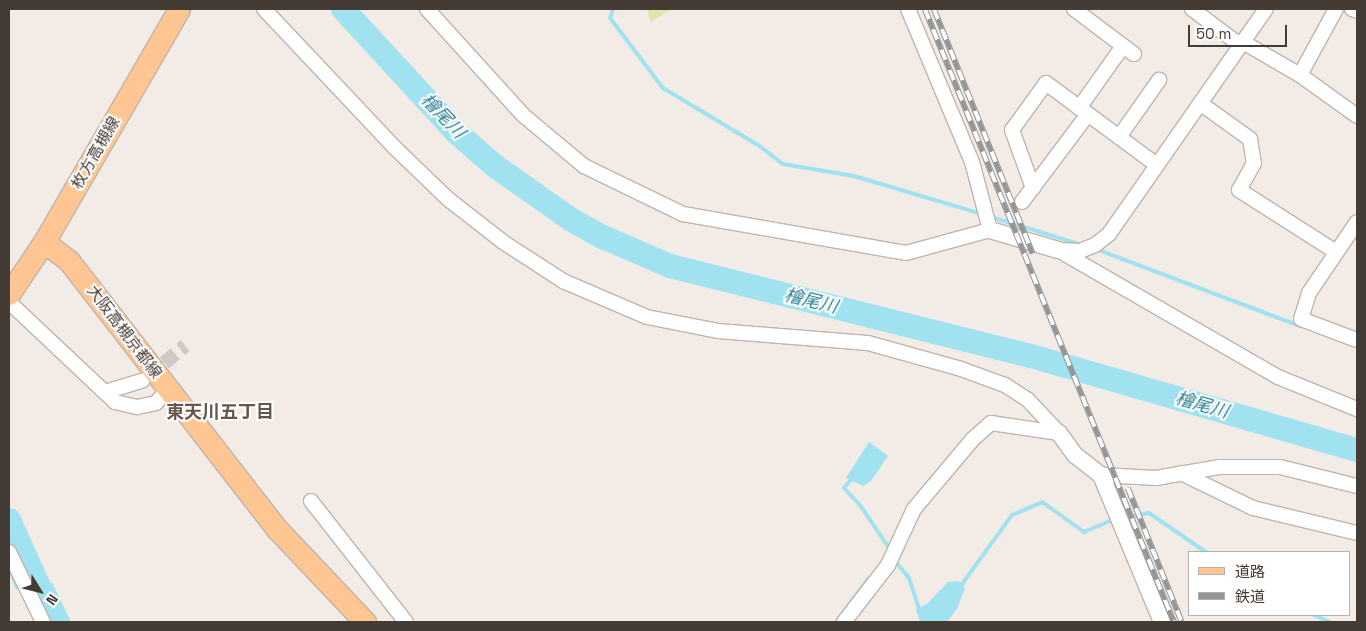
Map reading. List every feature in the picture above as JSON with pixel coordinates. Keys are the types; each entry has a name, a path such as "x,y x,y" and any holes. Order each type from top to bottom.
{"main road":[{"name":"枚方高槻線","path":"9,294 44,242 179,9"},
{"name":"大阪高槻京都線","path":"44,242 70,260 168,390 278,530 365,622"},
{"name":"大阪高槻京都線","path":"312,567 353,622"}],"street":[{"path":"264,9 394,147 448,199 503,242 563,281 647,317 718,331 868,343 1005,385 1028,400 1059,433 1075,455 1102,476 1162,622"},
{"path":"427,9 523,114 584,166 683,214 906,253 990,230 1058,250 1278,377 1357,409"},
{"path":"908,9 972,162 990,230"},
{"path":"1022,202 1083,111 1128,50 1074,9"},
{"path":"1192,9 1241,44 1300,75 1357,116"},
{"path":"1058,250 1080,251 1095,245 1109,234 1266,9"},
{"path":"1300,75 1336,9"},
{"path":"1352,9 1357,11"},
{"path":"1119,137 1159,80"},
{"path":"1033,188 1012,130 1046,83 1157,165"},
{"path":"1200,103 1250,139 1254,163 1239,190 1336,252"},
{"path":"1357,222 1309,293 1301,319 1357,340"},
{"path":"9,302 116,402 137,407 156,403 168,390"},
{"path":"105,392 142,381"},
{"path":"844,622 888,566 914,509 973,439 991,424 1059,433"},
{"path":"1102,476 1156,478 1220,467 1280,467 1357,486"},
{"path":"1181,473 1253,508 1357,533"},
{"path":"311,501 406,622"},
{"path":"9,552 43,622"}],"green space":[{"path":"647,9 672,9 651,22"}],"water":[{"path":"869,442 888,456 871,481 863,486 846,478"},
{"path":"959,581 965,588 957,609 947,622 920,622 916,609 927,604 948,582"}],"waterway":[{"name":"檜尾川","path":"343,9 457,133 495,166 570,219 603,237 670,266 1031,356 1357,450"},
{"path":"613,9 610,18 663,88 761,147 783,164 854,176 982,214"},
{"path":"991,217 1082,245"},
{"path":"1096,249 1300,326"},
{"path":"850,481 844,488 860,505 889,548"},
{"path":"962,584 1012,515 1042,502 1084,532 1114,519"},
{"path":"1123,518 1149,513 1205,551"},
{"path":"9,520 55,622"},
{"path":"894,560 909,578 919,608"},
{"path":"9,568 17,587"},
{"path":"836,622 869,578"},
{"path":"51,585 69,622"},
{"path":"1316,616 1330,622"}],"tunnel":[{"path":"148,376 185,346"}],"railway":[{"path":"925,9 1174,622"},
{"path":"934,9 1033,254"},
{"path":"1128,488 1182,622"}],"district":[{"name":"東天川五丁目","path":"220,412"}]}
